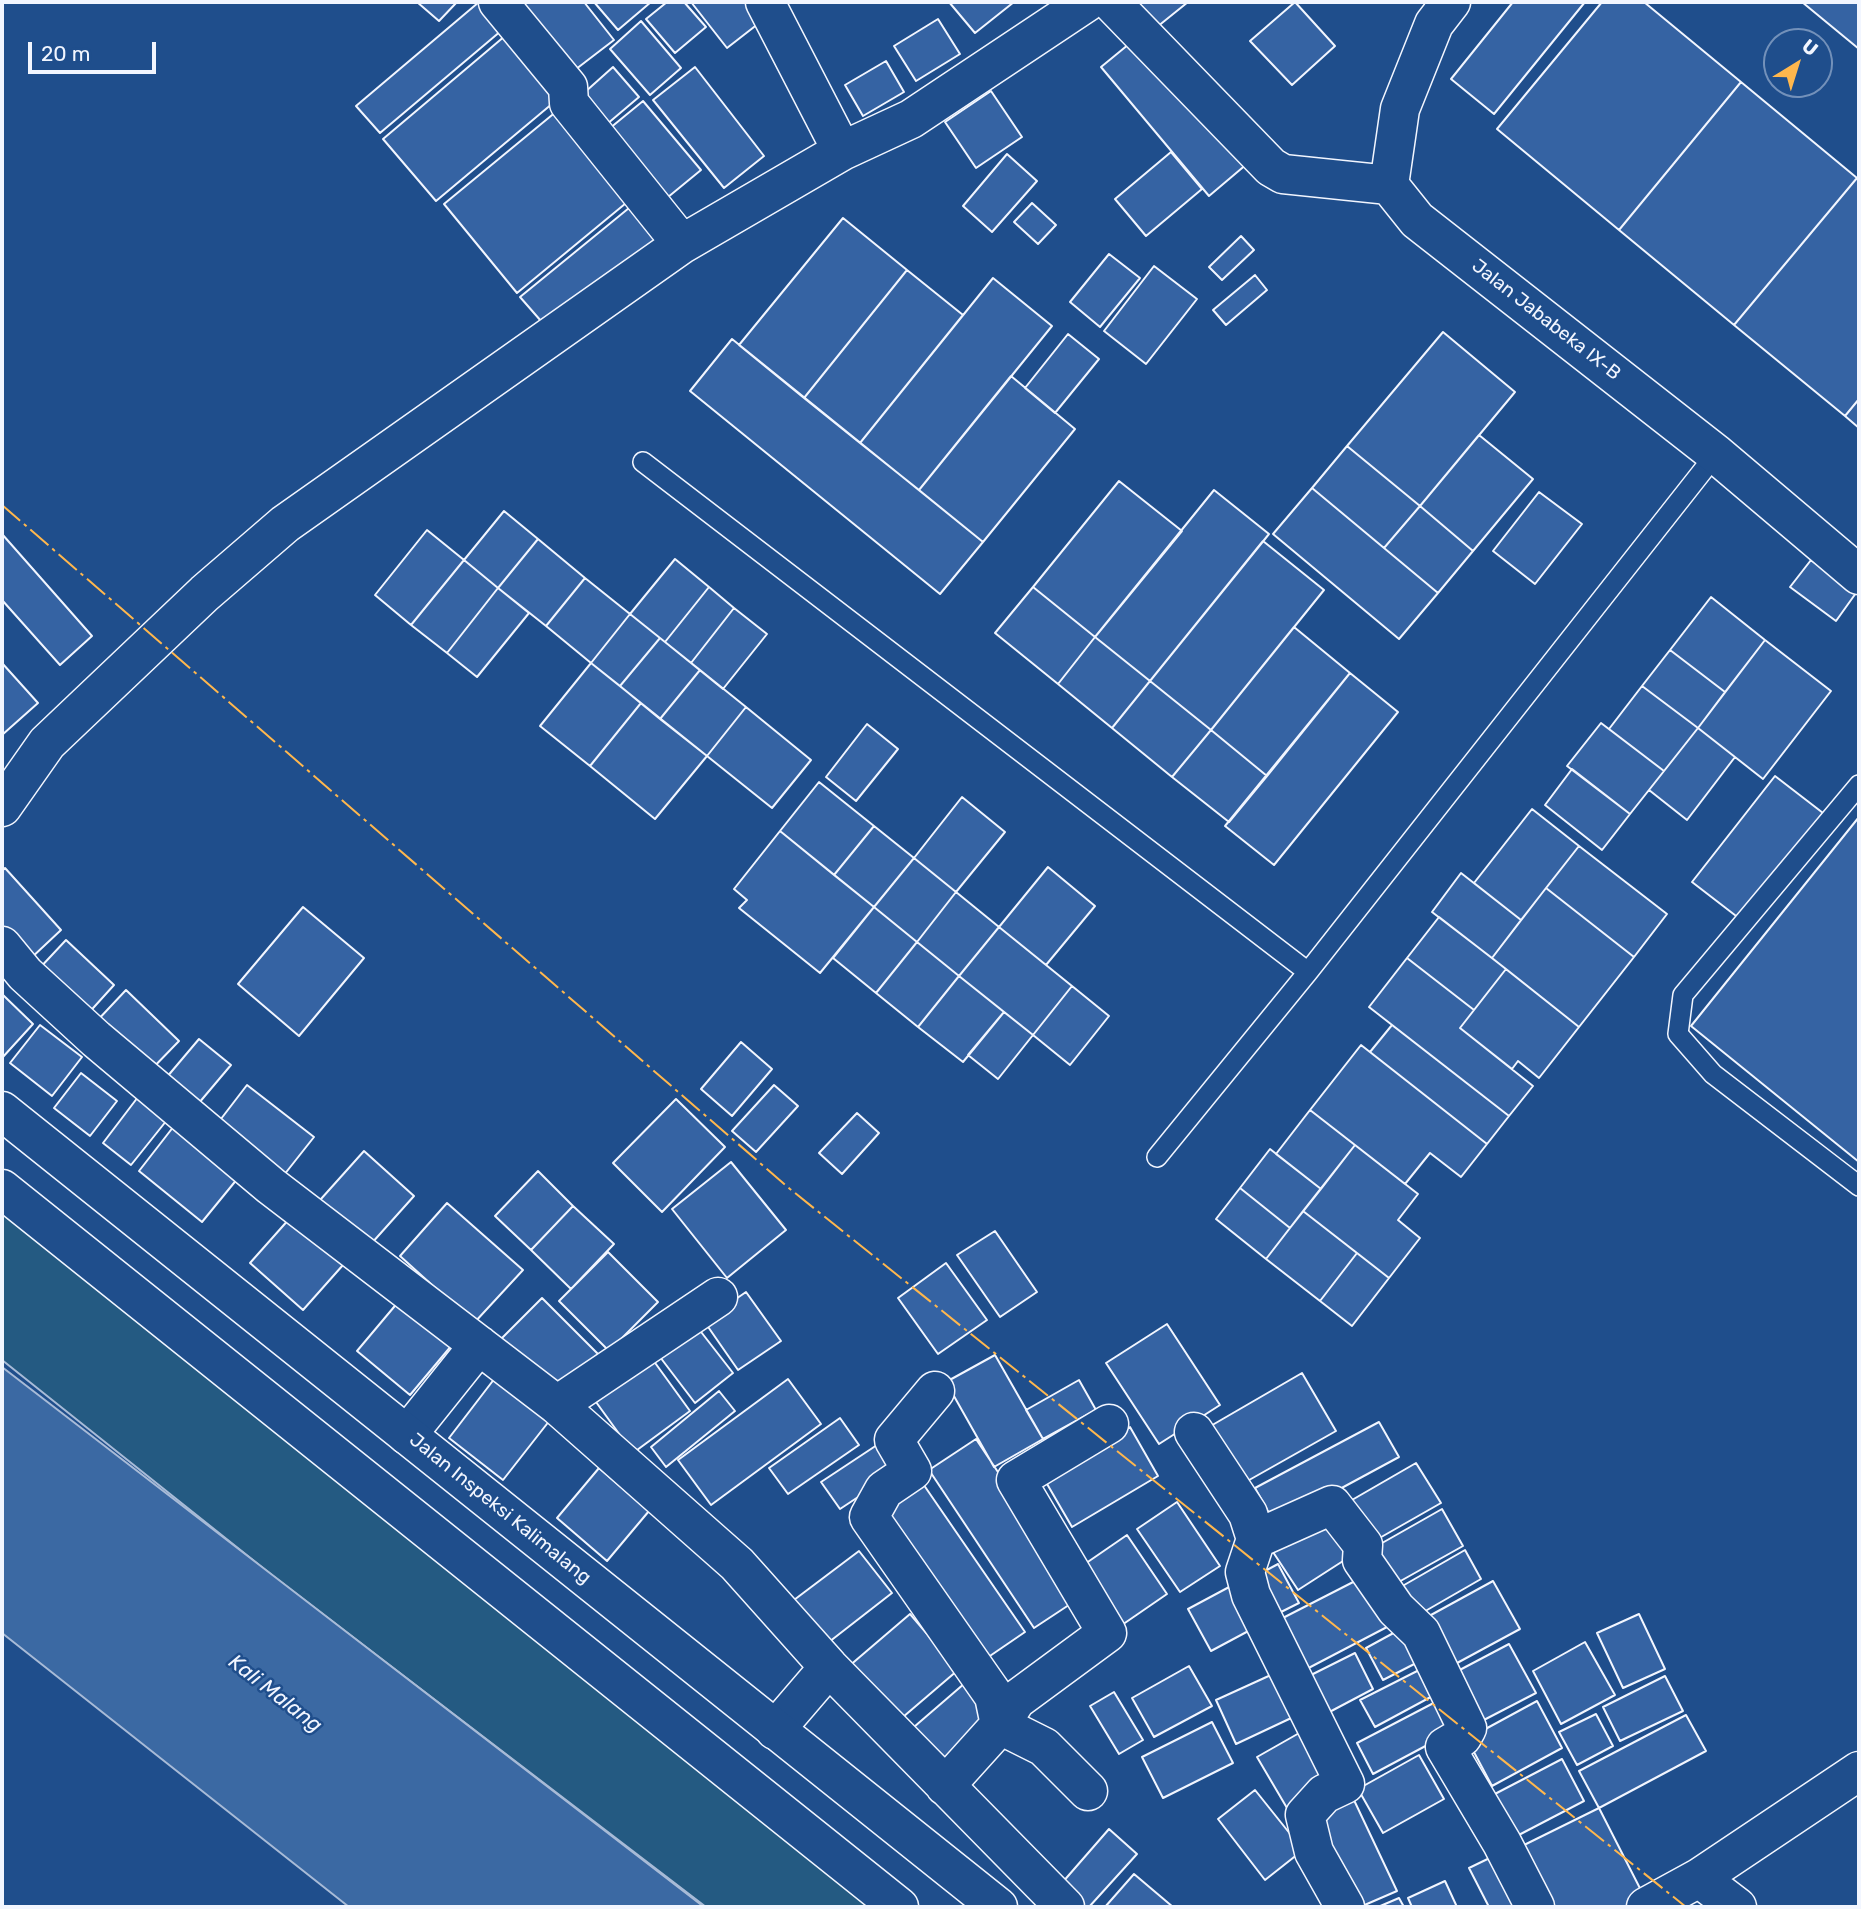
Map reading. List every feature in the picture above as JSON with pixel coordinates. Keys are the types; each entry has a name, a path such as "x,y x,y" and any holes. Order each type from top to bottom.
{"street":[{"path":"498,2 568,87 569,103 682,244"},
{"path":"765,2 842,151"},
{"path":"2,807 47,743 146,652 205,593 285,524 682,244 842,151 911,119 1087,2"},
{"path":"1111,2 1271,167 1283,174 1389,185 1400,109 1434,24 1451,2"},
{"name":"Jalan Jababeka IX-B","path":"1389,185 1417,220 1716,454 1859,575"},
{"path":"2,946 25,974 96,1039 271,1186 557,1405 737,1563 829,1667 1065,1907"},
{"name":"Jalan Inspeksi Kalimalang","path":"2,1111 998,1907"},
{"path":"2,1189 899,1907"},
{"path":"557,1405 718,1297"},
{"path":"407,1435 479,1345"},
{"path":"935,1391 894,1440 912,1471 884,1490 869,1517 994,1696 1000,1725"},
{"path":"945,1786 1000,1725 1016,1700 1107,1633 1016,1480 1109,1424"},
{"path":"1194,1432 1248,1514 1256,1539 1245,1572 1251,1595 1345,1784 1324,1794 1305,1815 1314,1852 1345,1907"},
{"path":"1256,1539 1332,1505 1363,1545 1362,1560 1396,1609 1422,1633 1467,1728 1462,1737 1445,1747 1502,1843 1535,1907"},
{"path":"775,1730 829,1667"},
{"path":"1000,1725 1044,1747 1088,1791"},
{"path":"1646,1907 1699,1878 1859,1771"},
{"path":"1699,1878 1737,1907"}],"lane":[{"path":"1157,1157 1308,972 1716,454"},
{"path":"643,463 1308,972"},
{"path":"1859,785 1684,995 1678,1034 1713,1074 1859,1186"}],"shaded area":[{"path":"2,1189 899,1907 706,1907 273,1576 2,1360"}],"water":[{"name":"Kali Malang","path":"2,1367 704,1907 349,1907 2,1633"}],"building":[{"path":"417,2 457,2 439,21"},
{"path":"479,2 488,2 508,25 380,133 356,106"},
{"path":"510,2 584,2 614,40 567,76"},
{"path":"594,2 651,2 618,30"},
{"path":"667,2 684,2 706,27 675,53 646,19"},
{"path":"691,2 749,2 763,20 727,48"},
{"path":"949,2 1014,2 975,33"},
{"path":"1135,2 1188,2 1157,27"},
{"path":"1295,2 1335,46 1292,85 1250,41"},
{"path":"1513,2 1585,2 1494,114 1451,79"},
{"path":"1602,2 1644,2 1741,82 1619,230 1497,129"},
{"path":"1802,2 1859,2 1859,49"},
{"path":"938,19 960,54 916,81 894,46"},
{"path":"641,21 681,68 650,95 610,49"},
{"path":"512,30 565,93 436,201 383,139"},
{"path":"1140,35 1248,163 1209,196 1101,67"},
{"path":"886,61 904,92 863,116 845,85"},
{"path":"613,67 639,97 600,130 575,101"},
{"path":"695,67 764,156 724,188 653,100"},
{"path":"1741,82 1857,178 1734,325 1619,230"},
{"path":"991,91 1022,137 976,168 945,122"},
{"path":"643,101 701,170 662,202 604,133"},
{"path":"563,106 637,194 517,293 444,204"},
{"path":"1171,152 1202,189 1146,236 1115,199"},
{"path":"1007,154 1037,181 992,232 963,206"},
{"path":"1857,178 1859,399 1845,416 1734,325"},
{"path":"640,199 666,231 548,329 520,297"},
{"path":"1032,203 1056,225 1038,244 1014,222"},
{"path":"843,218 907,270 804,398 739,345"},
{"path":"1241,236 1254,250 1222,280 1209,267"},
{"path":"1109,254 1140,278 1100,327 1070,302"},
{"path":"1154,266 1197,299 1146,364 1104,331"},
{"path":"907,270 963,315 860,443 804,398"},
{"path":"1255,275 1267,290 1226,325 1213,310"},
{"path":"993,278 1052,326 919,490 860,443"},
{"path":"1443,332 1515,392 1420,506 1347,446"},
{"path":"1068,334 1099,359 1055,413 1025,388"},
{"path":"732,339 983,542 940,594 690,391"},
{"path":"1011,376 1075,429 983,542 919,490"},
{"path":"1859,399 1859,428 1845,416"},
{"path":"1479,435 1533,479 1473,551 1420,506"},
{"path":"1347,446 1420,506 1384,548 1312,488"},
{"path":"1119,481 1182,531 1095,637 1033,587"},
{"path":"1312,488 1438,593 1399,639 1273,534"},
{"path":"1214,490 1269,534 1150,681 1095,637"},
{"path":"1539,492 1582,524 1535,584 1493,551"},
{"path":"1420,506 1473,551 1438,593 1384,548"},
{"path":"504,511 538,539 498,588 464,560"},
{"path":"427,530 464,560 411,625 375,595"},
{"path":"2,534 92,636 60,665 2,600"},
{"path":"538,539 585,578 546,626 498,588"},
{"path":"1263,541 1324,590 1211,730 1150,681"},
{"path":"675,559 709,587 665,642 630,614"},
{"path":"464,560 498,588 447,653 411,625"},
{"path":"1811,560 1856,593 1836,621 1790,587"},
{"path":"585,578 630,614 591,663 546,626"},
{"path":"709,587 734,608 691,663 665,642"},
{"path":"1033,587 1095,637 1058,684 995,633"},
{"path":"498,588 529,613 477,677 447,653"},
{"path":"1711,597 1765,640 1725,692 1670,650"},
{"path":"734,608 767,634 723,689 691,663"},
{"path":"630,614 660,638 620,686 591,663"},
{"path":"1294,627 1350,673 1267,776 1211,730"},
{"path":"1095,637 1150,681 1112,728 1058,684"},
{"path":"660,638 700,670 660,719 620,686"},
{"path":"1765,640 1831,691 1763,779 1698,728"},
{"path":"1670,650 1725,692 1698,728 1642,686"},
{"path":"2,663 38,703 2,735"},
{"path":"591,663 641,703 590,766 540,726"},
{"path":"700,670 746,707 707,756 660,719"},
{"path":"1350,673 1398,712 1274,865 1225,826"},
{"path":"1150,681 1211,730 1172,777 1112,728"},
{"path":"1642,686 1698,728 1664,771 1609,729"},
{"path":"641,703 707,756 655,819 590,766"},
{"path":"746,707 811,760 772,808 707,756"},
{"path":"1601,723 1664,771 1630,814 1567,766"},
{"path":"867,724 898,749 856,801 826,777"},
{"path":"1698,728 1735,757 1687,820 1649,790"},
{"path":"1211,730 1267,776 1229,822 1172,777"},
{"path":"1572,769 1630,814 1602,850 1545,805"},
{"path":"1775,776 1823,813 1740,919 1692,882"},
{"path":"819,782 874,826 834,875 780,831"},
{"path":"962,797 1005,832 956,892 914,858"},
{"path":"1532,809 1579,846 1521,920 1474,883"},
{"path":"1859,817 1859,1162 1691,1026"},
{"path":"874,826 914,858 874,907 834,875"},
{"path":"780,831 874,907 820,973 739,908 747,900 734,889"},
{"path":"1579,846 1667,914 1634,957 1546,888"},
{"path":"914,858 956,892 917,942 874,907"},
{"path":"1048,867 1095,906 1046,965 999,927"},
{"path":"5,868 61,930 29,960 2,930 2,871"},
{"path":"1461,873 1521,920 1492,958 1432,912"},
{"path":"1546,888 1634,957 1579,1027 1492,958"},
{"path":"956,892 999,927 959,976 917,942"},
{"path":"303,907 364,958 299,1036 238,984"},
{"path":"874,907 917,942 876,993 833,958"},
{"path":"1439,917 1506,969 1474,1010 1407,958"},
{"path":"999,927 1072,986 1033,1035 959,976"},
{"path":"66,940 114,985 85,1017 36,972"},
{"path":"917,942 959,976 918,1027 876,993"},
{"path":"1407,958 1474,1010 1460,1028 1533,1086 1509,1116 1369,1007"},
{"path":"1506,969 1579,1027 1539,1078 1518,1061 1512,1069 1460,1028"},
{"path":"959,976 1004,1012 963,1062 918,1027"},
{"path":"1072,986 1109,1016 1070,1065 1033,1035"},
{"path":"126,990 179,1041 146,1075 94,1024"},
{"path":"2,994 33,1024 2,1058"},
{"path":"1004,1012 1033,1035 998,1079 968,1055"},
{"path":"40,1025 82,1057 52,1096 10,1063"},
{"path":"1392,1025 1509,1116 1487,1144 1370,1052"},
{"path":"199,1039 231,1065 193,1110 161,1084"},
{"path":"741,1042 772,1069 732,1116 701,1089"},
{"path":"1361,1045 1487,1144 1461,1177 1430,1153 1405,1184 1310,1110"},
{"path":"81,1073 117,1101 90,1136 54,1108"},
{"path":"247,1085 314,1137 280,1180 214,1128"},
{"path":"774,1085 798,1106 756,1152 732,1131"},
{"path":"138,1097 167,1120 131,1165 103,1143"},
{"path":"676,1099 725,1147 662,1212 613,1163"},
{"path":"1310,1110 1355,1145 1321,1189 1276,1154"},
{"path":"857,1113 879,1133 842,1174 819,1153"},
{"path":"174,1126 238,1178 202,1222 139,1171"},
{"path":"1355,1145 1418,1194 1398,1220 1420,1238 1389,1278 1303,1211"},
{"path":"1270,1149 1321,1189 1290,1228 1240,1188"},
{"path":"364,1151 414,1196 362,1254 312,1209"},
{"path":"731,1162 786,1230 727,1278 672,1209"},
{"path":"538,1171 573,1206 531,1250 495,1216"},
{"path":"1240,1188 1290,1228 1266,1259 1216,1219"},
{"path":"447,1203 523,1270 474,1323 400,1256"},
{"path":"573,1206 614,1244 571,1289 531,1250"},
{"path":"1303,1211 1357,1253 1320,1301 1266,1259"},
{"path":"290,1218 343,1265 303,1310 250,1263"},
{"path":"995,1231 1037,1292 1000,1317 957,1255"},
{"path":"608,1252 658,1302 609,1351 559,1301"},
{"path":"1357,1253 1389,1278 1352,1326 1320,1301"},
{"path":"946,1263 987,1320 938,1354 898,1298"},
{"path":"746,1292 781,1341 738,1370 704,1321"},
{"path":"542,1298 598,1354 557,1396 500,1340"},
{"path":"399,1301 452,1345 410,1395 357,1351"},
{"path":"1167,1324 1220,1405 1159,1444 1106,1363"},
{"path":"698,1328 733,1373 695,1403 660,1357"},
{"path":"995,1355 1043,1439 994,1467 946,1382"},
{"path":"653,1360 690,1411 633,1453 596,1402"},
{"path":"1302,1373 1336,1431 1235,1488 1202,1431"},
{"path":"495,1378 550,1420 503,1480 449,1438"},
{"path":"788,1379 821,1424 711,1505 678,1460"},
{"path":"1079,1380 1096,1410 1043,1439 1026,1410"},
{"path":"719,1391 735,1411 666,1467 651,1447"},
{"path":"840,1418 859,1445 788,1494 769,1468"},
{"path":"1379,1422 1399,1457 1275,1524 1255,1488"},
{"path":"1130,1427 1158,1476 1072,1527 1043,1477"},
{"path":"976,1439 1081,1597 1034,1628 929,1470"},
{"path":"880,1443 899,1470 840,1509 821,1482"},
{"path":"1416,1463 1441,1503 1369,1544 1345,1504"},
{"path":"599,1468 649,1511 607,1561 557,1518"},
{"path":"919,1478 1025,1632 984,1660 878,1507"},
{"path":"1177,1502 1220,1566 1180,1592 1137,1529"},
{"path":"1442,1509 1463,1546 1388,1588 1368,1551"},
{"path":"1332,1513 1357,1552 1298,1590 1273,1552"},
{"path":"1127,1535 1167,1594 1119,1627 1079,1568"},
{"path":"1465,1550 1481,1579 1408,1621 1392,1592"},
{"path":"859,1551 892,1593 820,1649 786,1606"},
{"path":"1278,1564 1299,1603 1273,1616 1252,1578"},
{"path":"1361,1578 1387,1627 1299,1673 1273,1623"},
{"path":"1493,1581 1520,1629 1446,1669 1420,1621"},
{"path":"1231,1586 1254,1628 1211,1651 1188,1609"},
{"path":"910,1614 958,1670 896,1723 848,1667"},
{"path":"1639,1614 1665,1669 1623,1688 1597,1633"},
{"path":"1410,1624 1428,1657 1383,1680 1366,1648"},
{"path":"1585,1642 1615,1695 1561,1724 1533,1671"},
{"path":"1509,1644 1536,1693 1480,1722 1454,1673"},
{"path":"1355,1653 1373,1689 1320,1717 1301,1680"},
{"path":"1189,1666 1212,1706 1154,1737 1132,1698"},
{"path":"1427,1666 1440,1692 1375,1727 1360,1700"},
{"path":"1284,1669 1304,1712 1236,1744 1216,1700"},
{"path":"1665,1676 1683,1711 1620,1741 1603,1707"},
{"path":"965,1683 994,1715 936,1766 907,1733"},
{"path":"1114,1692 1143,1740 1119,1754 1090,1706"},
{"path":"1447,1696 1463,1726 1373,1774 1357,1743"},
{"path":"1537,1701 1562,1748 1492,1786 1467,1739"},
{"path":"1596,1714 1613,1746 1577,1765 1559,1732"},
{"path":"1686,1715 1706,1751 1599,1808 1579,1771"},
{"path":"1212,1722 1233,1763 1163,1798 1142,1757"},
{"path":"1301,1732 1331,1783 1287,1808 1257,1757"},
{"path":"1419,1755 1444,1799 1383,1833 1358,1789"},
{"path":"1562,1759 1584,1801 1513,1838 1491,1796"},
{"path":"1255,1790 1303,1850 1265,1880 1218,1819"},
{"path":"1353,1798 1397,1891 1360,1907 1311,1817"},
{"path":"1599,1808 1648,1904 1642,1907 1548,1907 1518,1848"},
{"path":"1109,1829 1137,1854 1089,1907 1073,1907 1055,1891"},
{"path":"1500,1853 1528,1907 1489,1907 1469,1868"},
{"path":"1134,1874 1173,1907 1105,1907"},
{"path":"1445,1881 1457,1907 1412,1907 1408,1898"},
{"path":"1399,1898 1404,1907 1378,1907"}],"power":[{"path":"2,505 790,1189 1686,1907"}]}
